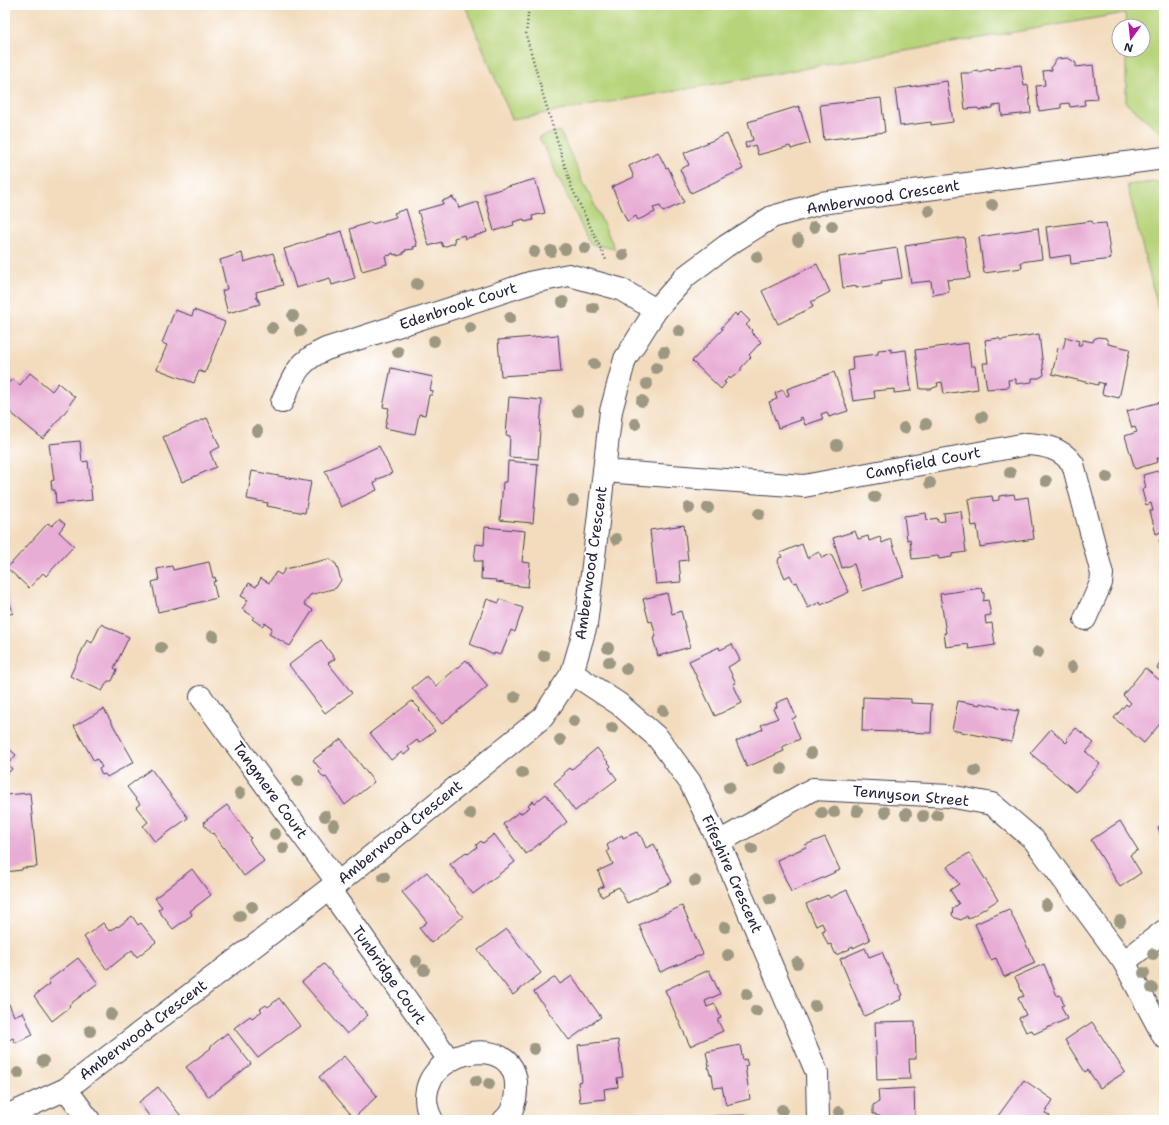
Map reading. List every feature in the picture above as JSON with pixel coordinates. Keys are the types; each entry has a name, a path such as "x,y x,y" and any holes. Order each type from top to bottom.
{"street":[{"name":"Amberwood Crescent","path":"5,1116 66,1089 333,886 543,717 572,673 586,625 611,411 625,360 656,310 686,276 726,246 772,217 821,203 1164,158"},
{"name":"Edenbrook Court","path":"282,402 297,370 312,355 326,349 533,282 569,275 620,289 656,310"},
{"name":"Campfield Court","path":"604,471 804,486 1027,444 1045,445 1058,450 1069,458 1073,464 1102,574 1101,583 1084,619"},
{"name":"Fifeshire Crescent","path":"572,673 619,704 658,738 690,782 719,842 817,1073 818,1120"},
{"name":"Tangmere Court","path":"201,697 333,886"},
{"name":"Tennyson Street","path":"719,842 813,789 949,796 992,804 1034,840 1124,962 1164,1037"},
{"name":"Tunbridge Court","path":"333,886 449,1060"},
{"path":"1124,962 1164,931"},
{"path":"432,1120 426,1104 426,1091 431,1079 438,1069 449,1060 471,1052 488,1053 501,1057 514,1074 516,1094 512,1108 504,1120"},
{"path":"66,1089 89,1120"}],"path":[{"path":"529,5 526,35 571,186 620,289"}],"green space":[{"path":"465,5 1164,5 1164,132 1162,133 1126,103 1126,58 1151,58 1151,18 1125,18 1125,13 512,119"},
{"path":"559,131 615,249 590,244 539,137"},
{"path":"1164,181 1164,327 1127,185"}],"building":[{"path":"1068,58 1076,63 1076,67 1093,65 1097,99 1084,100 1085,105 1070,107 1069,103 1061,104 1061,108 1039,111 1036,86 1045,85 1043,71 1052,70 1051,67 1057,59"},
{"path":"1021,65 1024,86 1028,85 1031,113 1002,116 1001,105 979,110 978,108 965,109 961,73 973,73 973,71 978,70 978,72 990,69 990,71 995,70 995,68"},
{"path":"947,81 953,122 931,125 931,122 900,126 895,89"},
{"path":"881,98 885,132 824,140 820,105"},
{"path":"799,106 810,143 791,149 790,146 758,155 755,145 746,148 745,143 753,140 748,122"},
{"path":"727,134 743,169 691,193 680,169 689,165 684,153"},
{"path":"658,152 666,168 668,167 684,202 663,212 660,206 653,208 655,212 638,220 636,216 627,221 612,187 634,177 629,166"},
{"path":"535,179 545,213 532,216 533,220 525,222 524,219 513,222 514,225 494,231 484,194"},
{"path":"453,197 459,208 478,202 487,232 465,239 464,235 454,238 455,243 443,247 441,242 429,246 418,211 443,204 442,201"},
{"path":"406,209 417,246 413,247 414,249 405,250 406,251 403,252 404,254 397,256 397,254 394,255 393,253 385,256 387,264 362,271 350,229 371,222 372,224 396,217 394,213"},
{"path":"1092,221 1093,224 1106,223 1111,259 1071,264 1070,255 1050,258 1046,227"},
{"path":"1038,228 1042,259 1021,262 1022,268 984,273 979,237"},
{"path":"342,231 355,278 332,285 330,278 296,288 284,249"},
{"path":"964,237 970,278 947,280 949,292 933,295 931,281 911,283 905,246"},
{"path":"897,248 902,278 881,281 882,284 856,288 856,286 843,288 839,257"},
{"path":"242,253 244,262 273,253 283,285 256,292 257,299 260,304 228,313 222,291 227,289 220,260"},
{"path":"817,264 830,292 811,302 813,307 778,324 762,291"},
{"path":"175,310 192,316 194,310 225,322 205,373 199,371 194,383 157,369 167,345 162,343"},
{"path":"741,312 750,321 746,325 761,342 749,355 751,357 741,368 741,371 730,379 729,377 724,382 726,383 721,389 692,361 723,329 721,328 735,313 737,316"},
{"path":"1039,334 1044,375 1039,378 1032,378 1032,382 1016,384 1016,379 1008,380 1009,387 987,389 983,363 988,363 985,340 999,338 1000,340"},
{"path":"558,335 561,372 501,376 498,340"},
{"path":"1066,337 1079,341 1078,345 1081,345 1083,340 1093,342 1094,339 1098,337 1106,338 1108,344 1130,349 1119,398 1102,394 1105,384 1098,382 1098,385 1052,374 1058,348 1063,349"},
{"path":"968,343 971,366 975,366 978,389 944,394 942,382 937,383 938,386 931,389 920,389 915,350"},
{"path":"891,349 891,352 906,350 911,391 894,393 894,389 874,391 875,398 853,401 848,371 853,370 852,357 878,354 878,350"},
{"path":"391,368 433,377 430,390 433,391 432,395 429,395 425,415 419,414 415,434 385,428 389,408 383,407"},
{"path":"834,372 848,411 829,417 827,412 821,414 823,419 805,425 802,417 800,418 801,420 778,428 769,402 777,399 775,393 783,390 786,396 789,395 787,389"},
{"path":"30,373 52,391 58,383 75,397 69,405 70,406 43,439 5,408 5,387 12,379 20,385"},
{"path":"509,397 542,400 538,459 509,457 510,436 506,435"},
{"path":"1164,401 1164,456 1157,458 1158,462 1135,469 1125,436 1137,432 1135,427 1132,428 1127,411"},
{"path":"207,418 220,447 210,452 216,467 182,482 163,437"},
{"path":"80,441 82,462 88,461 92,500 56,504 55,490 52,490 51,481 54,480 49,444"},
{"path":"379,446 392,473 376,480 377,482 374,483 377,490 341,507 325,471"},
{"path":"508,461 538,464 533,523 500,520 503,482 507,482"},
{"path":"1164,469 1164,531 1156,534 1150,511 1153,511 1151,503 1146,505 1142,490 1146,488 1143,475"},
{"path":"252,471 311,482 305,513 267,506 268,503 247,499"},
{"path":"1014,494 1015,499 1028,497 1034,539 980,547 977,525 972,526 968,499 992,496 993,501 999,500 999,496"},
{"path":"961,511 966,552 952,554 952,557 939,559 938,556 912,559 910,539 907,540 904,516 926,513 927,520 937,518 938,522 945,521 944,513"},
{"path":"59,519 65,524 59,532 74,546 46,576 43,573 29,588 7,568 48,523 52,526"},
{"path":"684,525 688,560 679,561 681,582 656,584 650,530"},
{"path":"485,527 525,531 522,562 530,563 528,587 504,584 496,582 496,580 481,579 482,561 474,561 476,544 484,545"},
{"path":"855,531 858,539 868,536 869,541 880,537 882,543 891,539 904,577 863,591 854,564 842,568 833,538"},
{"path":"1164,538 1164,554 1159,540"},
{"path":"802,544 807,558 819,552 822,558 831,554 849,592 821,605 820,602 808,608 797,582 794,583 790,575 785,578 778,562 779,558 782,557 780,553"},
{"path":"329,559 336,564 341,580 336,588 310,595 304,604 313,610 290,646 269,634 272,628 265,623 262,626 252,619 254,617 242,609 248,600 241,596 249,583 256,587 261,578 269,583 276,572 281,575 285,569"},
{"path":"209,562 213,578 215,577 216,581 213,582 217,598 158,612 152,582 159,580 157,569 172,566 173,570"},
{"path":"5,588 13,613 5,616"},
{"path":"981,588 984,593 983,601 988,600 991,615 985,616 986,624 992,623 995,645 969,649 968,644 946,647 944,633 946,633 940,594"},
{"path":"667,593 672,614 681,611 690,647 658,656 653,638 656,637 652,621 649,622 643,599"},
{"path":"487,599 499,603 500,599 523,608 515,632 511,630 501,655 494,653 494,655 470,644"},
{"path":"101,624 129,637 114,668 117,670 112,681 108,681 102,691 70,676 87,640 92,643"},
{"path":"321,640 335,659 328,663 352,693 325,713 289,665"},
{"path":"732,644 740,660 728,667 736,683 733,684 742,703 715,716 689,661 719,647 720,650"},
{"path":"1164,653 1164,673 1157,669"},
{"path":"466,660 488,686 442,724 412,688 427,676 436,686"},
{"path":"1145,668 1163,683 1160,686 1164,689 1164,719 1144,743 1114,718 1126,704 1128,706 1131,703 1123,695"},
{"path":"863,697 911,699 911,703 932,704 931,733 862,731"},
{"path":"788,698 796,717 792,719 800,739 782,747 784,751 747,767 736,741 763,729 761,725 778,718 773,709 777,707 776,703"},
{"path":"412,701 420,709 419,710 435,731 419,743 417,740 408,747 410,750 404,755 402,752 391,760 370,733"},
{"path":"958,701 980,705 980,703 1017,711 1017,709 1019,710 1011,742 952,730"},
{"path":"104,709 134,762 107,777 105,774 102,775 99,769 102,767 97,759 94,761 74,726"},
{"path":"1076,728 1094,743 1086,752 1100,764 1076,792 1030,753 1051,729 1066,743 1068,741 1066,739"},
{"path":"341,739 374,782 345,805 326,777 324,778 319,772 321,770 313,760"},
{"path":"5,745 16,755 8,764 12,769 5,776"},
{"path":"597,748 611,766 609,768 617,779 575,811 554,783 565,774 563,773 569,768 571,770"},
{"path":"151,769 188,818 155,842 143,826 148,822 136,807 140,804 127,787"},
{"path":"30,793 37,867 22,868 22,870 5,872 5,795"},
{"path":"546,794 567,822 526,854 503,824 519,812 520,814 530,807 528,805 533,801 535,803"},
{"path":"227,805 251,838 249,840 264,861 244,876 213,833 212,834 204,825 204,822"},
{"path":"1120,821 1138,850 1130,855 1141,873 1120,887 1091,840"},
{"path":"1164,825 1164,845 1158,827"},
{"path":"637,832 639,836 641,836 646,848 654,844 672,882 627,903 619,887 608,892 609,893 602,897 598,889 604,886 598,871 613,864 607,851 609,850 607,845 622,835 623,838"},
{"path":"494,834 515,862 473,894 450,864 466,852 468,854 477,847 476,845 481,841 483,843"},
{"path":"825,837 840,870 791,892 777,860 806,847 805,845"},
{"path":"969,853 998,900 968,919 967,916 961,920 952,915 953,908 959,904 950,890 959,884 947,867"},
{"path":"192,869 211,895 190,911 192,915 173,929 158,910 162,907 155,898"},
{"path":"427,872 463,917 431,943 419,928 427,922 402,892"},
{"path":"847,890 870,940 853,948 853,946 849,948 850,949 836,955 831,944 828,945 822,931 825,930 822,923 816,926 806,904 828,895 830,898"},
{"path":"682,906 703,954 660,972 639,925"},
{"path":"1009,909 1035,963 1004,977 996,958 991,960 975,924"},
{"path":"132,916 138,925 141,923 156,942 137,957 132,950 107,970 84,937 103,923 109,931 117,926 118,927"},
{"path":"507,929 541,973 513,995 478,950"},
{"path":"865,948 869,957 882,952 896,985 898,984 903,995 901,996 902,999 864,1016 840,959"},
{"path":"78,958 98,983 69,1005 70,1007 52,1021 34,996 50,984 48,981"},
{"path":"324,964 368,1015 347,1034 302,982"},
{"path":"1044,964 1057,996 1060,995 1064,1005 1061,1006 1067,1019 1034,1034 1032,1030 1026,1032 1019,1018 1026,1015 1018,998 1024,996 1015,977"},
{"path":"709,970 720,994 705,1001 707,1007 715,1004 721,1018 718,1019 718,1021 723,1031 690,1046 665,990"},
{"path":"572,976 601,1017 569,1040 534,992 555,977 560,984"},
{"path":"279,998 300,1026 258,1058 234,1028 250,1016 252,1018 262,1011 260,1009 266,1005 268,1007"},
{"path":"9,1004 14,1016 23,1012 33,1035 15,1043 13,1038 5,1042 5,1006"},
{"path":"915,1021 916,1059 909,1059 910,1079 877,1080 875,1022"},
{"path":"1092,1022 1125,1072 1100,1088 1088,1070 1085,1072 1065,1040"},
{"path":"227,1033 251,1064 209,1097 186,1067 211,1048 210,1047"},
{"path":"618,1040 623,1077 617,1078 618,1087 604,1089 605,1099 580,1102 578,1082 582,1081 578,1045"},
{"path":"740,1045 743,1060 746,1059 748,1065 745,1066 750,1099 726,1105 722,1087 714,1088 712,1075 710,1074 708,1067 706,1052"},
{"path":"344,1056 377,1096 354,1118 319,1077"},
{"path":"1024,1080 1053,1100 1045,1113 1050,1116 1048,1120 995,1120"},
{"path":"158,1087 184,1120 152,1120 139,1102"},
{"path":"914,1088 915,1120 880,1120 880,1116 873,1114 873,1105 879,1102 878,1090"},
{"path":"749,1115 749,1120 713,1120 713,1116"}]}
